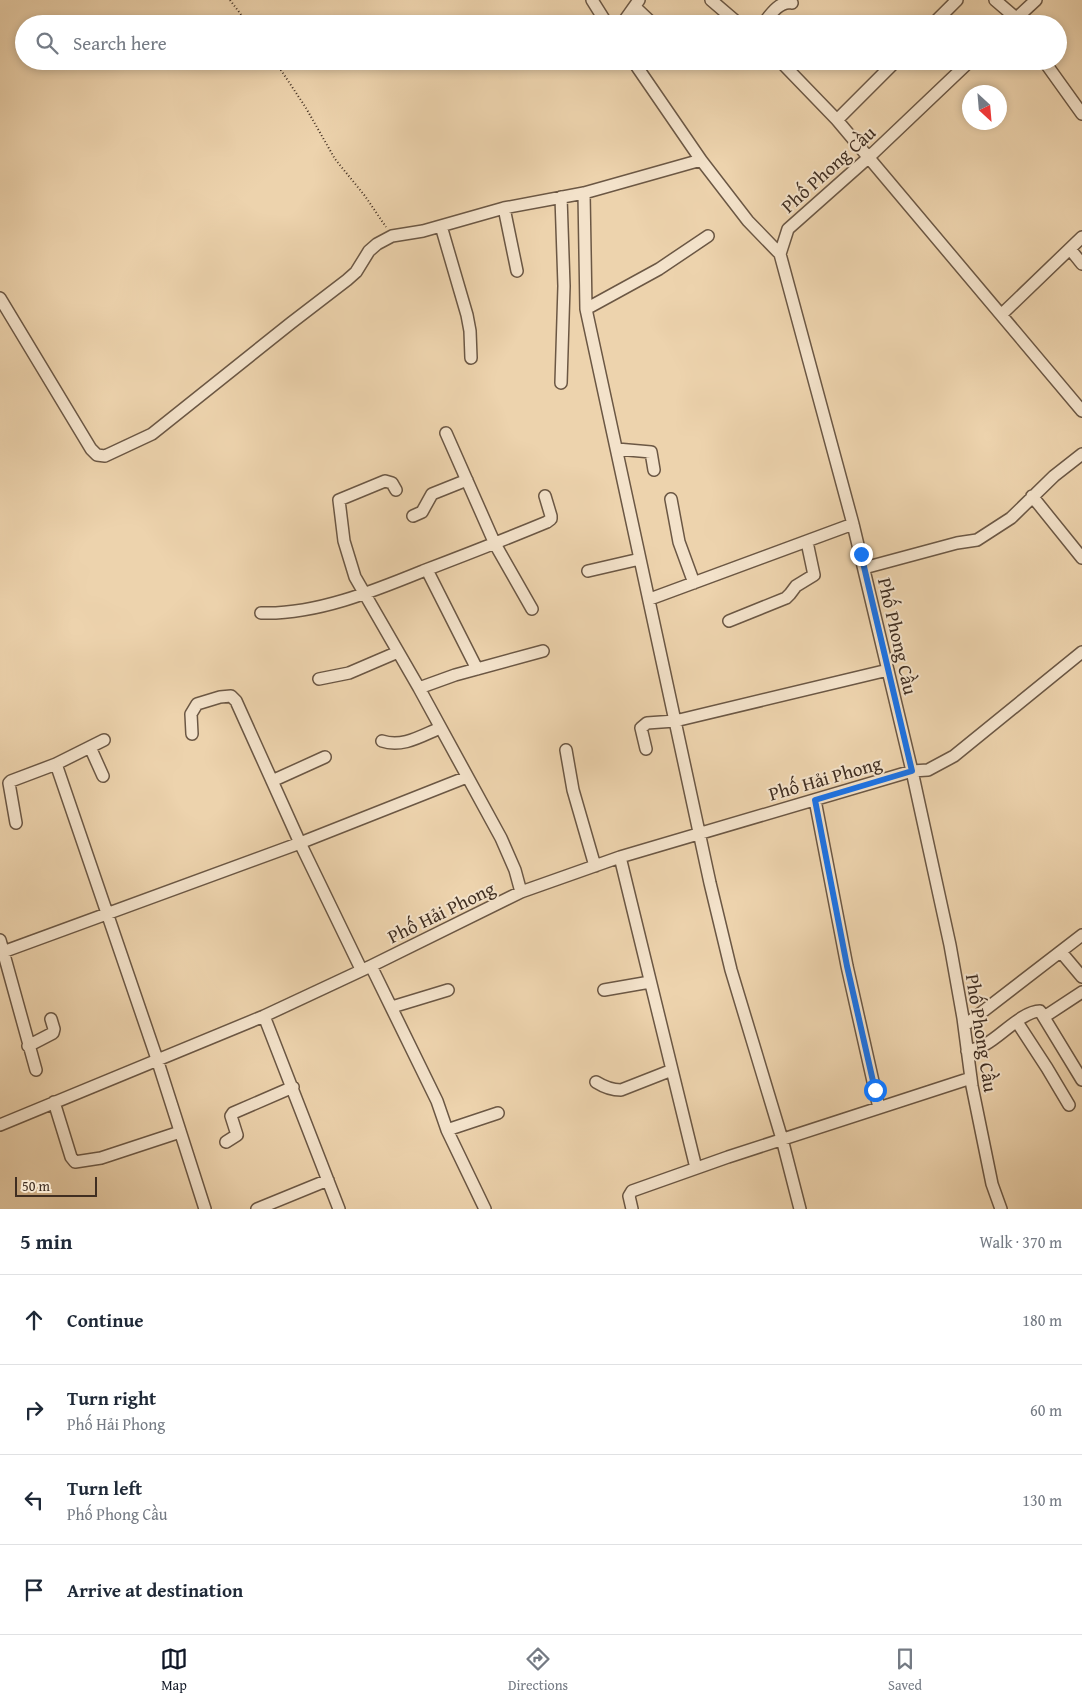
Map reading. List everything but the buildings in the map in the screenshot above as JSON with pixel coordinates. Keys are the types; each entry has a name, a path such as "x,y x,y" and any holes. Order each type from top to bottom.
{"street":[{"path":"592,0 601,15"},
{"path":"711,0 729,15"},
{"path":"942,15 957,0"},
{"path":"995,0 1009,15"},
{"path":"1022,15 1036,0"},
{"path":"771,15 782,2 792,3"},
{"path":"629,15 637,4 646,15"},
{"path":"639,70 701,160 748,221 780,254"},
{"path":"789,70 837,120 1082,411"},
{"path":"837,120 887,70"},
{"name":"Phố Phong Cầu","path":"961,70 868,158 788,229 780,254 853,524 912,771 950,945 971,1078 992,1184 1001,1209"},
{"path":"1050,70 1082,114"},
{"path":"0,298 92,449 97,455 104,456 144,440 152,434 290,323 347,280 356,272 369,251 392,236 423,231 504,208 573,195 701,160"},
{"path":"573,195 586,309 710,883 731,970 782,1140 800,1209"},
{"path":"561,383 564,286 573,195"},
{"path":"504,208 517,270"},
{"path":"440,226 467,315 470,331 471,358"},
{"path":"586,309 659,270 708,236"},
{"path":"1002,314 1082,237"},
{"path":"1070,249 1082,264"},
{"path":"446,434 495,544 532,609"},
{"path":"617,449 651,452 654,470"},
{"path":"864,568 976,540 1011,518 1054,476 1082,454"},
{"path":"396,490 392,483 385,480 339,500 342,524 355,578 363,595 419,688 501,838 524,891"},
{"path":"413,516 422,512 432,494 440,489 468,480"},
{"path":"261,613 288,612 363,595 495,544 551,519 545,496"},
{"path":"1032,496 1082,558"},
{"path":"671,498 679,542 694,583"},
{"path":"650,599 853,524"},
{"path":"729,621 786,598 796,586 814,575 807,542"},
{"path":"588,571 640,559"},
{"path":"427,570 477,669"},
{"path":"319,679 348,673 398,652"},
{"path":"419,688 477,669 543,652"},
{"path":"1078,654 1082,667"},
{"name":"Phố Hải Phong","path":"0,1125 264,1016 542,884 620,857 700,833 912,771 928,770 954,756 1078,654"},
{"path":"646,749 642,728 647,723 675,721 888,670"},
{"path":"192,734 191,714 197,704 220,696 231,696 236,701 300,843 366,968 392,1007 437,1101 448,1130 485,1209"},
{"path":"382,741 400,744 440,728"},
{"path":"16,823 9,783 11,781 56,764 104,740"},
{"path":"90,747 103,776"},
{"path":"566,750 573,790 595,866"},
{"path":"272,781 325,757"},
{"path":"56,764 205,1209"},
{"path":"2,953 300,843 467,777"},
{"path":"815,800 847,966 879,1108"},
{"path":"620,857 696,1168"},
{"path":"964,1026 1082,935"},
{"path":"0,940 2,953 36,1070"},
{"path":"1061,952 1082,977"},
{"path":"604,990 650,982"},
{"path":"392,1007 448,990"},
{"path":"1044,1017 1082,992"},
{"path":"967,1051 987,1044 1017,1022 1036,1011 1040,1011 1082,1080"},
{"path":"264,1016 339,1209"},
{"path":"28,1046 53,1033 54,1029 50,1019"},
{"path":"1017,1022 1068,1105"},
{"path":"596,1082 603,1087 621,1090 672,1070"},
{"path":"632,1209 629,1196 632,1191 696,1168 971,1078"},
{"path":"226,1142 237,1135 231,1116 233,1113 293,1087"},
{"path":"54,1102 71,1157 75,1162 102,1158 155,1142 180,1132"},
{"path":"448,1130 498,1113"},
{"path":"257,1209 328,1180"}],"path":[{"path":"230,0 241,15"},
{"path":"281,70 306,108 335,159 365,196 392,236"}],"route":[{"path":"861,554 912,771 815,800 847,966 875,1090"}]}
